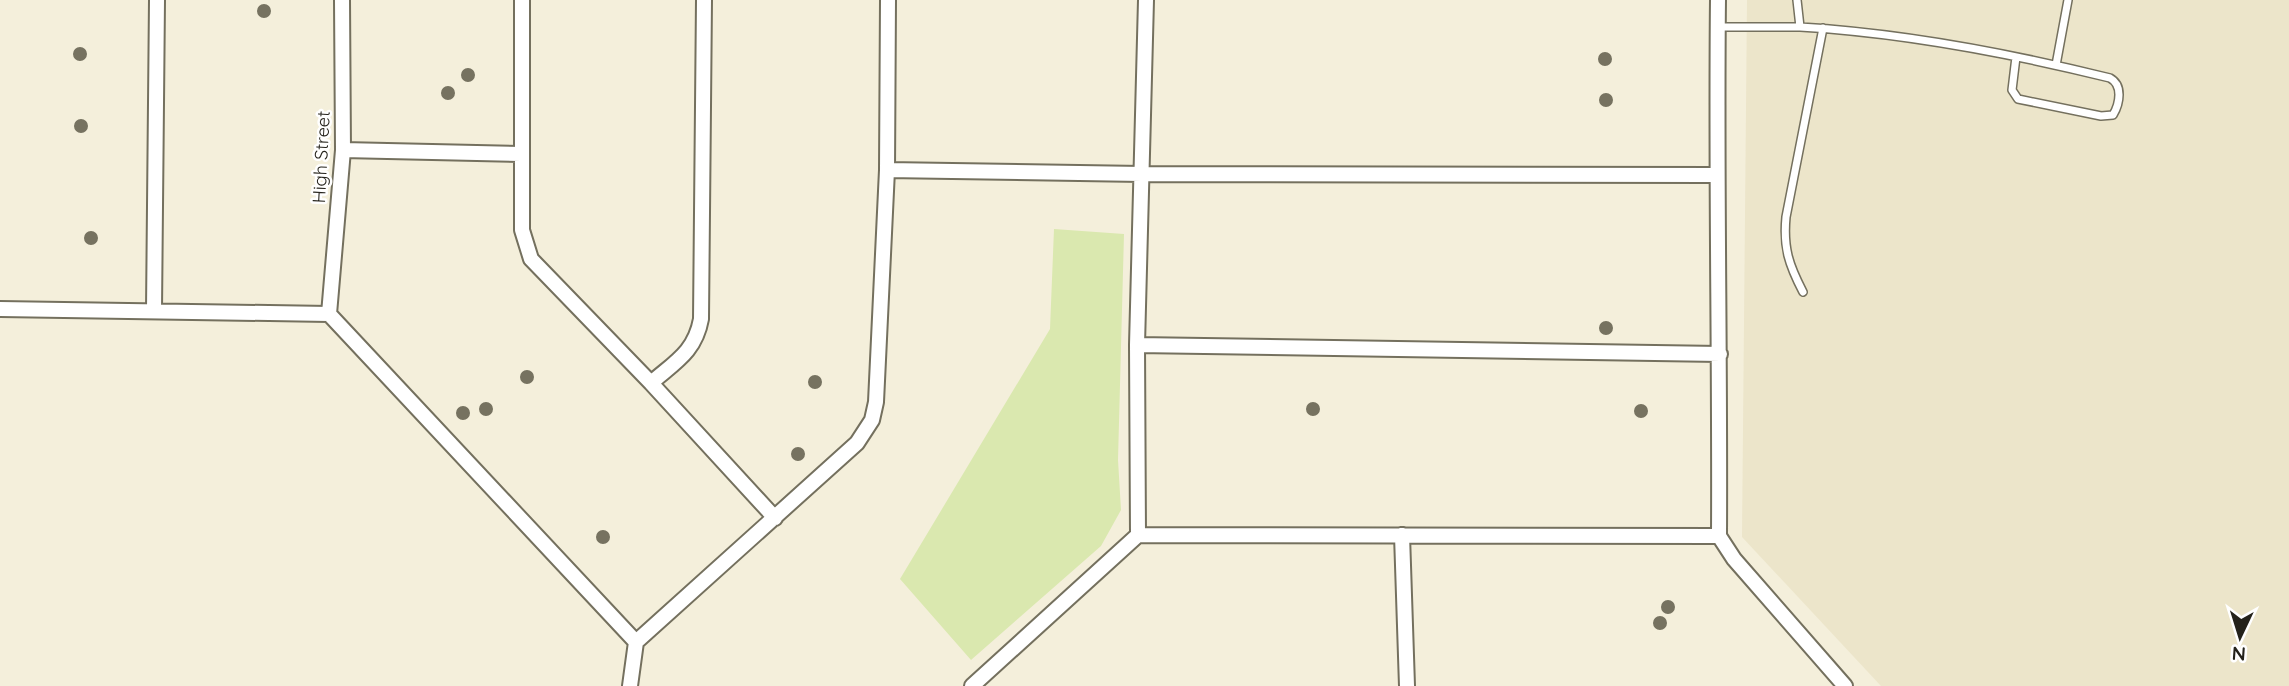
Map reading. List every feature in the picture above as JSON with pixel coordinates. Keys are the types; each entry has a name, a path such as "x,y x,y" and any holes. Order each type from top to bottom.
{"street":[{"path":"154,310 157,0"},
{"name":"High Street","path":"329,314 343,150 342,0"},
{"path":"522,0 522,230 531,259 651,383 775,518"},
{"path":"651,383 688,351 698,334 701,319 704,0"},
{"path":"630,686 636,642 857,443 872,420 876,402 887,170 888,0"},
{"path":"1138,535 1137,345 1146,0"},
{"path":"1718,0 1716,175 1720,354 1719,536 1734,559 1845,686"},
{"path":"343,150 521,154"},
{"path":"887,170 1142,174 1716,175"},
{"path":"0,309 329,314 636,642"},
{"path":"1137,345 1720,354"},
{"path":"972,686 1138,535 1719,536"},
{"path":"1402,535 1407,686"}],"lane":[{"path":"1797,0 1800,27"},
{"path":"2056,65 2068,0"},
{"path":"1718,27 1800,27 1867,32 2015,57 2056,65 2116,81 2119,90 2116,110 2113,115 2101,116 2018,99 2012,90 2015,57"},
{"path":"1803,292 1786,253 1784,237 1823,28"}],"shaded area":[{"path":"1747,0 2289,0 2289,686 1881,686 1742,537"}],"green space":[{"path":"1054,229 1124,234 1118,460 1121,510 1101,546 971,660 900,579 1050,329"}],"building":[{"path":"264,4 269,6 269,16 264,18 259,16 257,11 259,6"},
{"path":"80,47 85,49 85,59 80,61 75,59 73,54 75,49"},
{"path":"1605,52 1610,54 1610,64 1605,66 1600,64 1598,59 1600,54"},
{"path":"468,68 473,70 473,80 468,82 463,80 461,75 463,70"},
{"path":"448,86 453,88 453,98 448,100 443,98 441,93 443,88"},
{"path":"1606,93 1611,95 1611,105 1606,107 1601,105 1599,100 1601,95"},
{"path":"81,119 86,121 86,131 81,133 76,131 74,126 76,121"},
{"path":"91,231 96,233 96,243 91,245 86,243 84,238 86,233"},
{"path":"1606,321 1611,323 1611,333 1606,335 1601,333 1599,328 1601,323"},
{"path":"527,370 532,372 532,382 527,384 522,382 520,377 522,372"},
{"path":"815,375 820,377 820,387 815,389 810,387 808,382 810,377"},
{"path":"486,402 491,404 491,414 486,416 481,414 479,409 481,404"},
{"path":"1313,402 1318,404 1318,414 1313,416 1308,414 1306,409 1308,404"},
{"path":"1641,404 1646,406 1646,416 1641,418 1636,416 1634,411 1636,406"},
{"path":"463,406 468,408 468,418 463,420 458,418 456,413 458,408"},
{"path":"798,447 803,449 803,459 798,461 793,459 791,454 793,449"},
{"path":"603,530 608,532 608,542 603,544 598,542 596,537 598,532"},
{"path":"1668,600 1673,602 1673,612 1668,614 1663,612 1661,607 1663,602"},
{"path":"1660,616 1665,618 1665,628 1660,630 1655,628 1653,623 1655,618"}]}
